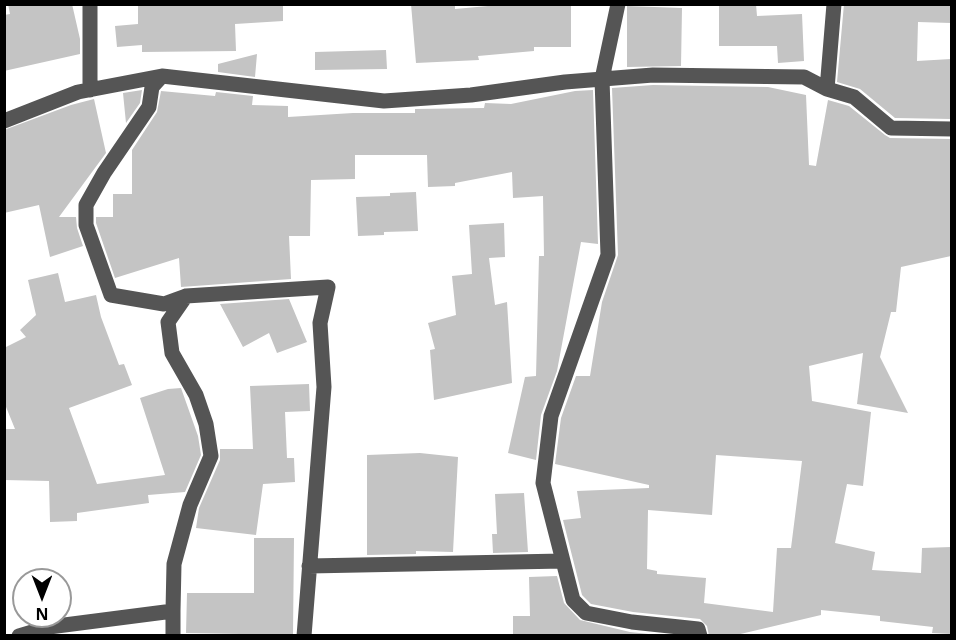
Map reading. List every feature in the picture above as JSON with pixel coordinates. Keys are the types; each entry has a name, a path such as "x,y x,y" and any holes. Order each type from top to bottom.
{"street":[{"path":"90,4 90,90"},
{"path":"618,4 602,79 608,255 551,416 543,483 573,600 586,613 632,622 698,629 700,636"},
{"path":"828,89 834,4"},
{"path":"162,75 152,87 149,106 104,173 86,205 86,225 111,295 164,304 186,296 328,287 320,323 324,387 304,636"},
{"path":"4,121 78,92 162,75 384,101 471,95 653,75 804,77 828,89 854,97 891,128 951,129"},
{"path":"173,636 174,564 190,505 211,456 206,424 196,395 172,353 168,322 186,296"},
{"path":"309,566 563,561"},
{"path":"19,636 49,627 173,611"}],"building":[{"path":"8,4 72,4 80,39 80,54 4,71 4,15 10,14"},
{"path":"138,4 283,4 283,21 235,24 236,51 142,52 142,45 117,47 115,26 138,24"},
{"path":"411,4 455,4 455,9 510,4 571,4 571,47 534,47 534,51 478,56 479,60 416,63"},
{"path":"719,4 756,4 757,16 802,14 804,61 778,63 777,46 719,46"},
{"path":"844,4 951,4 951,23 918,22 917,61 951,59 951,119 895,118 860,89 837,82"},
{"path":"627,6 682,8 681,66 627,67"},
{"path":"386,50 387,69 315,70 315,52"},
{"path":"257,54 255,77 218,72 218,64"},
{"path":"653,85 768,87 806,95 809,165 816,166 828,100 849,106 890,138 951,139 951,256 901,267 896,312 891,312 880,357 908,413 857,404 863,353 809,366 812,401 871,412 863,486 847,484 835,543 875,552 872,570 921,573 922,548 951,547 951,634 932,633 933,627 880,621 880,616 821,610 821,615 732,636 709,636 707,626 700,619 633,612 591,604 582,595 563,520 581,518 577,491 649,488 649,485 555,464 561,418 576,376 590,376 602,302 618,255 612,88","holes":["716,455 802,461 791,548 777,548 773,612 704,603 706,578 657,574 657,571 647,569 648,510 712,515"]},
{"path":"142,90 140,103 126,123 123,93"},
{"path":"593,90 598,244 581,242 557,371 541,415 536,460 508,453 525,377 536,376 539,256 544,256 543,196 513,198 512,172 455,183 455,186 428,187 427,155 355,155 355,179 311,180 310,236 289,236 291,279 181,287 179,258 115,278 96,223 96,217 113,217 113,194 132,194 132,150 157,112 161,91 215,96 216,92 253,96 252,105 288,106 288,117 353,113 415,113 415,109 484,108 485,103 511,104 575,91"},
{"path":"94,99 106,153 59,217 76,217 83,246 50,257 39,205 4,213 4,130 71,105"},
{"path":"416,192 418,231 384,232 384,235 358,236 356,197 390,196 390,193"},
{"path":"504,223 505,257 489,258 495,305 507,302 512,383 434,400 430,350 435,349 428,323 456,315 452,276 472,274 469,225"},
{"path":"58,273 65,302 96,295 101,317 119,365 124,364 132,385 69,408 97,484 165,475 140,398 168,389 181,388 198,436 201,455 185,492 148,495 149,503 77,513 77,521 50,522 49,481 4,480 4,429 15,429 4,402 4,348 26,337 20,330 36,315 28,280"},
{"path":"289,299 307,342 277,353 269,333 243,347 220,304"},
{"path":"309,384 310,411 285,412 287,458 294,458 295,482 263,484 256,535 196,528 199,508 220,460 220,449 253,449 250,386"},
{"path":"420,453 458,457 453,552 416,551 416,554 367,555 367,455"},
{"path":"524,493 528,552 493,553 492,534 497,534 495,494"},
{"path":"254,538 294,538 293,635 186,633 187,593 254,593"},
{"path":"557,576 564,603 580,620 630,632 667,636 513,636 513,616 530,616 529,577"}]}
